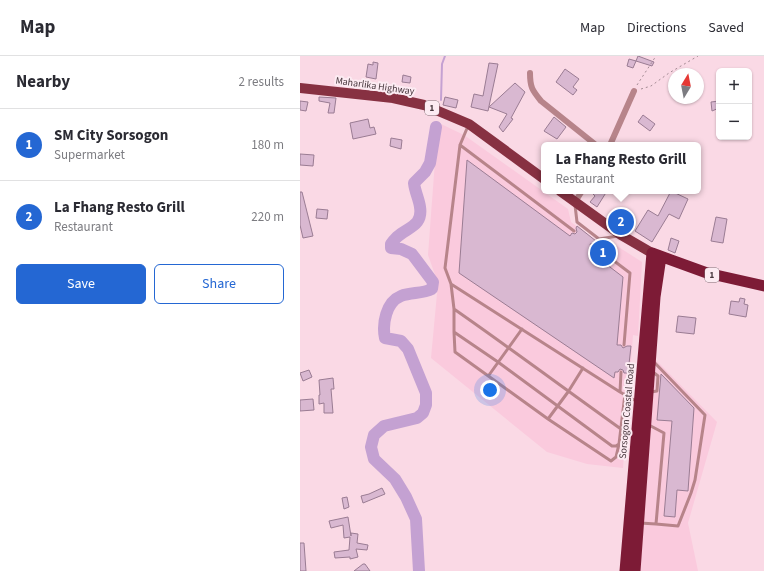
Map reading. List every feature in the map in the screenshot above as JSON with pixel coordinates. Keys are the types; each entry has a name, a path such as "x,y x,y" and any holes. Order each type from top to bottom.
{"highway":[{"name":"1","path":"656,255 707,274 764,286"},
{"name":"Sorsogon Coastal Road","path":"635,571 651,364 656,255"},
{"name":"Sorsogon Coastal Road","path":"625,571 638,402 656,255"}],"main road":[{"name":"Maharlika Highway","path":"300,88 394,98 424,105 469,124 541,177"},
{"name":"1","path":"564,194 621,235 656,255"}],"street":[{"path":"530,73 530,83 532,89 541,101 592,142"},
{"path":"611,142 634,91"},
{"path":"575,202 580,194"}],"lane":[{"path":"469,124 460,145 445,268 451,284 454,309 455,352 489,375 548,419 611,461 616,457 619,444 625,394"},
{"path":"460,145 574,231"},
{"path":"575,202 577,222 599,239 621,235"},
{"path":"593,245 630,273 624,345"},
{"path":"451,284 638,402"},
{"path":"454,309 509,347 568,392 621,429"},
{"path":"489,375 522,329"},
{"path":"454,332 498,362 612,446 619,444"},
{"path":"638,523 678,526 695,480 705,415 651,364"},
{"path":"548,419 568,392 583,368"},
{"path":"620,392 621,372"},
{"path":"646,423 664,433 656,524"}],"path":[{"path":"634,91 656,56"},
{"path":"634,91 651,86 669,73 698,56"}],"shaded area":[{"path":"441,124 464,135 541,190 541,194 547,194 568,209 571,222 599,244 617,246 642,262 638,336 633,335 623,468 587,464 547,452 431,358 438,283 428,255 435,161"},
{"path":"656,360 717,422 688,523 698,571 640,571"}],"building":[{"path":"638,56 654,62 652,66 636,61"},
{"path":"629,59 636,61 633,68 627,66"},
{"path":"373,62 378,63 376,79 366,77 368,64 373,65"},
{"path":"489,63 498,64 488,111 471,107 474,94 483,96"},
{"path":"565,69 579,79 573,87 577,90 573,95 556,82"},
{"path":"403,75 411,77 410,83 402,82"},
{"path":"515,83 525,92 511,118 513,119 503,132 499,127 507,114 489,107"},
{"path":"319,97 336,98 334,113 328,113 330,103 319,101"},
{"path":"445,97 458,100 456,108 443,105"},
{"path":"300,101 308,102 306,111 300,110"},
{"path":"716,101 716,109 712,111 711,102"},
{"path":"643,115 655,124 650,131 638,122"},
{"path":"554,117 566,127 557,139 544,131"},
{"path":"368,119 370,128 374,127 376,134 353,139 350,123"},
{"path":"391,138 402,140 401,149 390,146"},
{"path":"300,154 314,155 313,166 300,165"},
{"path":"467,160 570,236 572,233 575,234 577,232 577,226 596,241 595,243 590,244 591,247 589,251 623,277 617,345 621,345 623,348 631,346 628,373 624,373 623,370 620,369 618,372 615,372 614,378 459,273"},
{"path":"300,192 302,192 313,236 303,238 300,225"},
{"path":"593,194 605,194 597,207 590,202 595,196"},
{"path":"669,194 677,194 688,199 679,219 669,214 652,242 635,231 648,210 658,216"},
{"path":"317,209 328,210 327,219 316,218"},
{"path":"716,217 727,219 723,243 711,241"},
{"path":"671,238 679,241 675,253 668,250"},
{"path":"740,298 745,299 744,304 748,305 746,317 729,314 731,301 739,302"},
{"path":"678,316 696,318 694,334 676,332"},
{"path":"309,370 312,377 303,381 300,373"},
{"path":"661,374 694,408 688,491 677,490 675,517 664,516 672,421 657,420"},
{"path":"333,378 334,389 331,389 333,413 324,413 324,403 319,404 319,380"},
{"path":"313,399 314,410 300,411 300,400"},
{"path":"382,488 385,494 363,503 361,496"},
{"path":"347,497 349,507 344,509 342,498"},
{"path":"348,517 351,536 351,533 358,534 357,543 368,545 367,550 356,549 358,557 350,559 350,557 335,558 334,552 349,550 350,537 344,538 343,525 331,528 329,521"},
{"path":"300,543 304,543 306,571 300,571"},
{"path":"365,564 370,571 354,571"}],"waterway":[{"path":"441,100 442,64 445,56"},
{"path":"419,571 416,519 406,497 395,479 374,459 371,447 374,435 384,426 417,418 423,413 426,405 426,393 408,349 401,341 385,338 384,326 386,314 396,299 401,296 432,289 433,282 412,254 401,249 391,248 391,244 397,237 414,225 419,218 420,207 414,183 425,172 430,163 436,127"}],"place":[{"name":"La Fhang Resto Grill","path":"621,222"},
{"name":"SM City Sorsogon","path":"603,253"}]}
